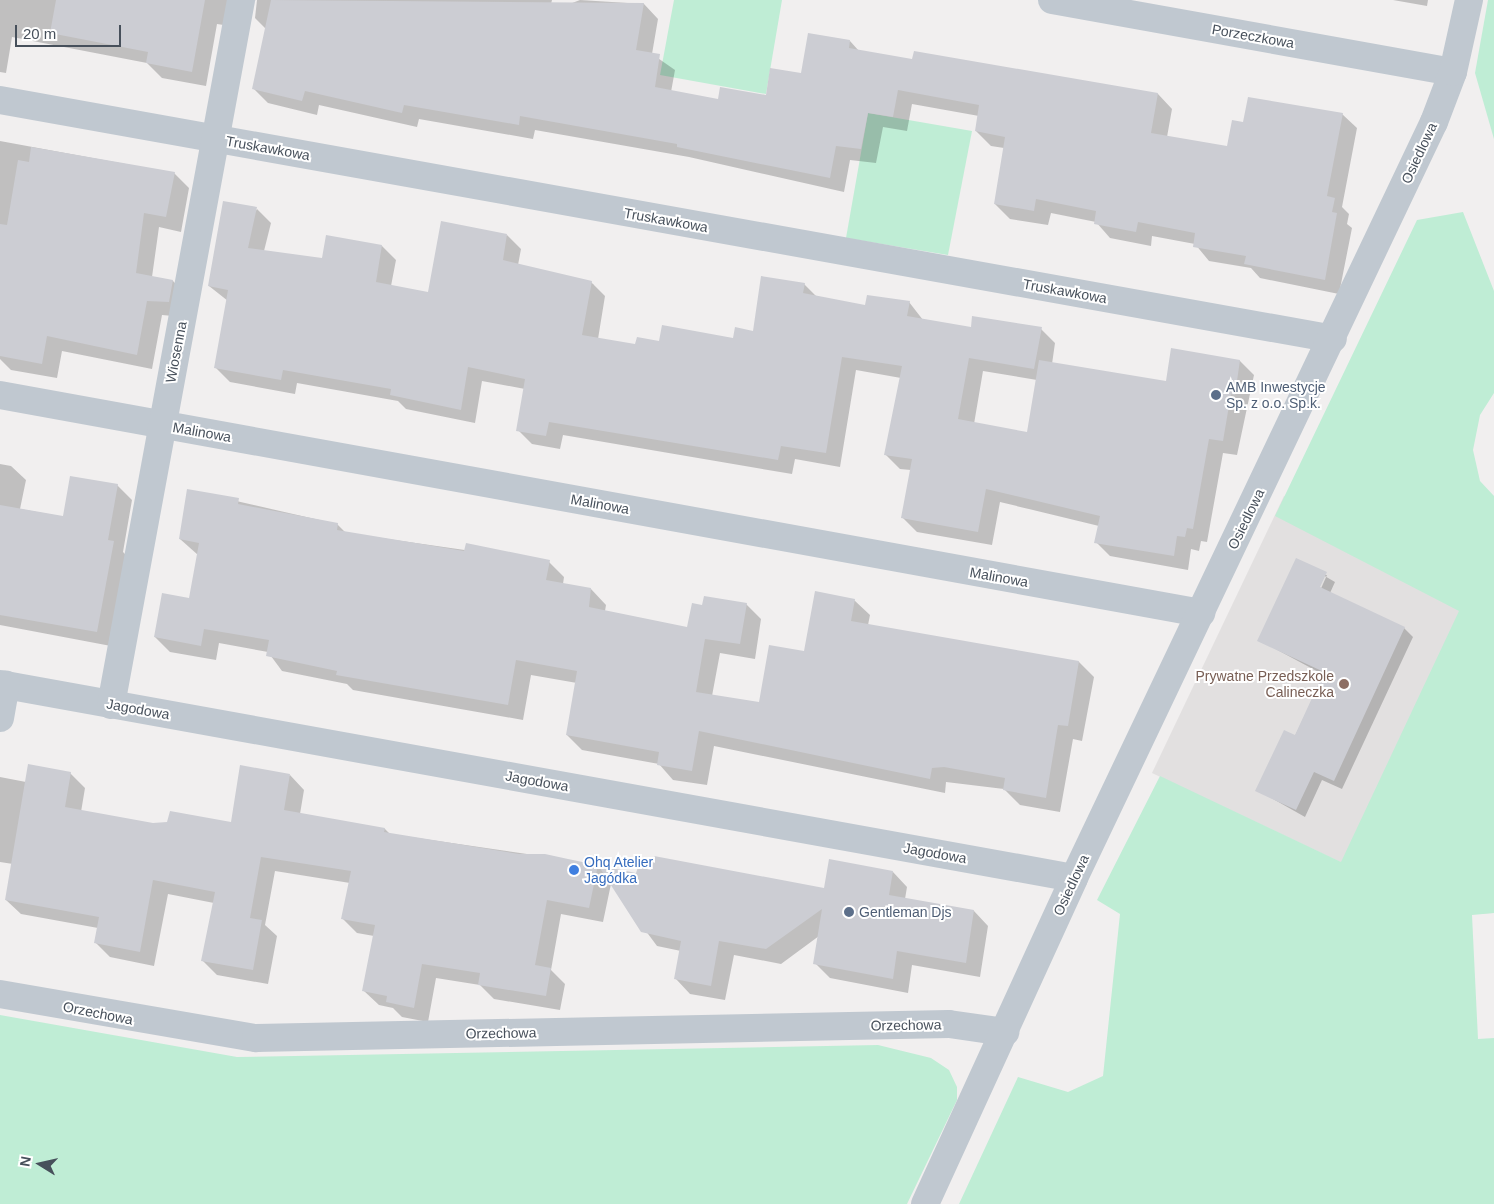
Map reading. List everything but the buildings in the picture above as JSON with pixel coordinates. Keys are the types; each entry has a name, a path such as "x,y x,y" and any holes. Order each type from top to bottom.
{"street":[{"name":"Wiosenna","path":"112,705 241,0"},
{"name":"Porzeczkowa","path":"1052,0 1453,72"},
{"name":"Osiedlowa","path":"926,1204 1074,878 1333,339 1453,72 1468,0"},
{"name":"Truskawkowa","path":"0,100 1333,339"},
{"name":"Malinowa","path":"0,395 1201,613"},
{"name":"Jagodowa","path":"3,685 1074,878"},
{"path":"0,718 3,685"},
{"name":"Orzechowa","path":"0,994 256,1038 949,1024 1005,1032"}],"shaded area":[{"name":"Prywatne Przedszkole Calineczka","path":"1284,496 1494,596 1494,913 1452,915 1152,773"}],"green space":[{"path":"674,0 782,0 766,94 660,75"},
{"path":"1488,0 1494,0 1494,139 1475,73"},
{"path":"868,113 972,131 948,255 846,238"},
{"path":"1463,212 1494,291 1494,393 1480,415 1473,450 1480,481 1494,496 1494,913 1472,915 1478,1039 1494,1038 1494,1204 959,1204 1018,1077 1068,1092 1103,1076 1120,914 1097,900 1160,776 1341,862 1459,611 1275,516 1417,220"},
{"path":"0,1015 237,1057 878,1045 931,1058 949,1070 957,1087 957,1100 907,1204 0,1204"}],"place":[{"name":"AMB Inwestycje Sp. z o.o. Sp.k.","path":"1216,395"},
{"name":"Prywatne Przedszkole Calineczka","path":"1344,684"},
{"name":"Ohq Atelier Jagódka","path":"574,870"},
{"name":"Gentleman Djs","path":"849,912"}]}
